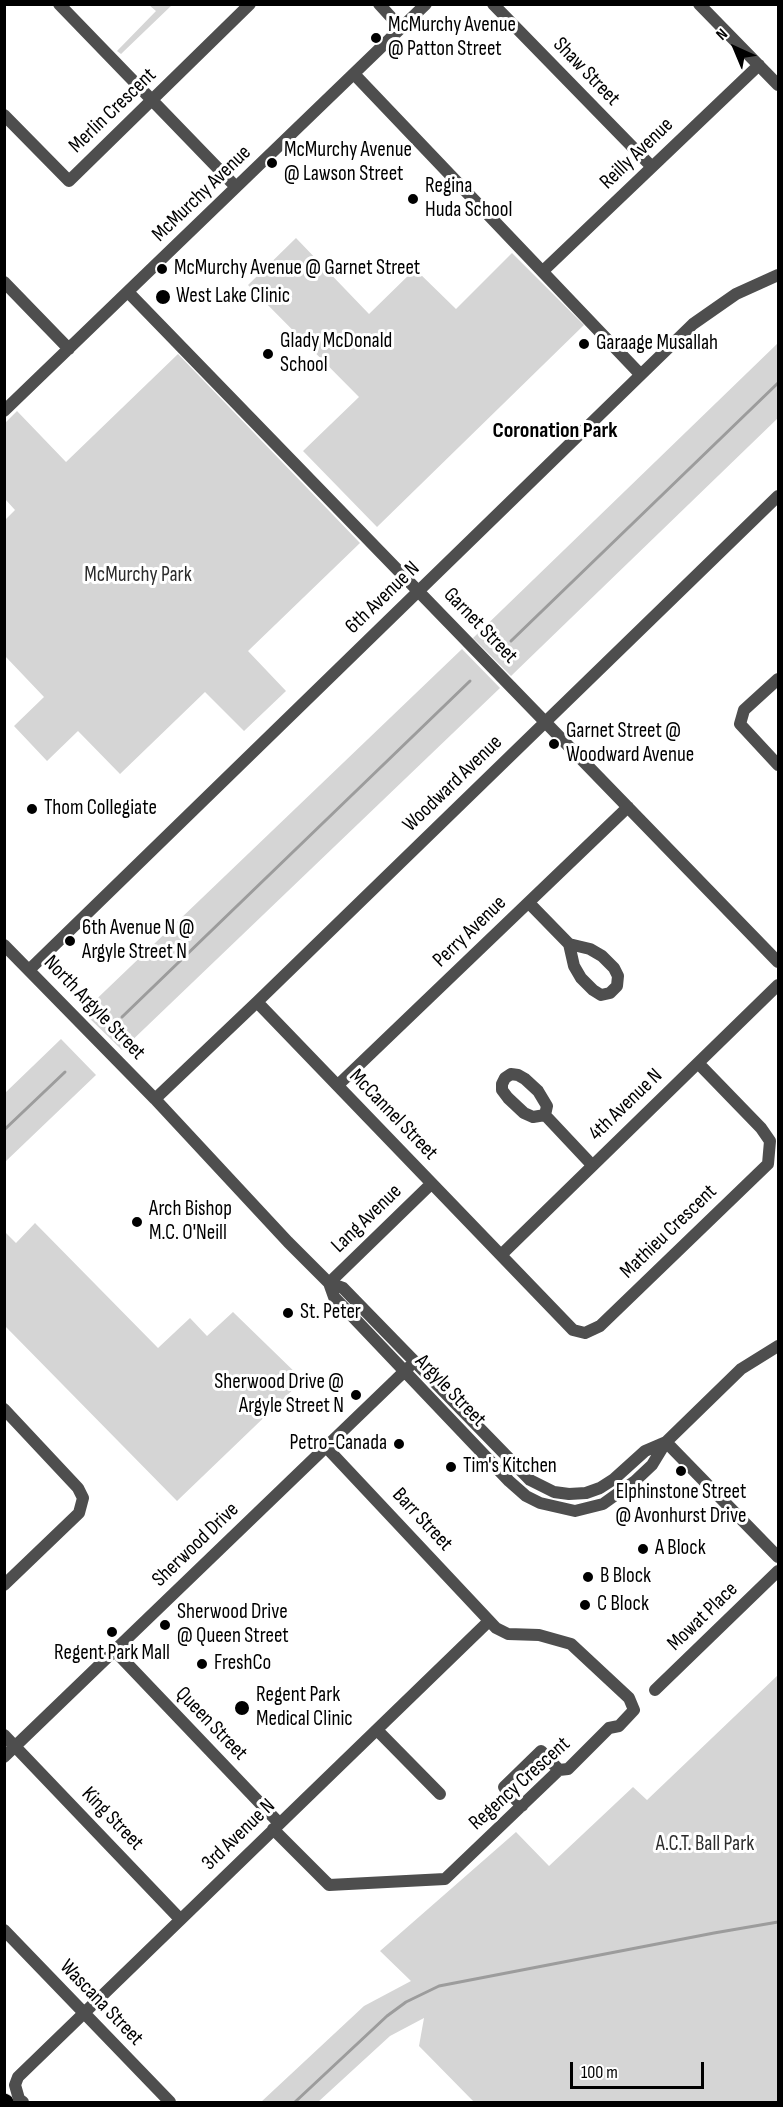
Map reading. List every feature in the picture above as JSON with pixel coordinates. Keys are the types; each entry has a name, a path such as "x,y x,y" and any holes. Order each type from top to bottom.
{"street":[{"path":"59,4 236,187"},
{"name":"Merlin Crescent","path":"4,115 69,181 250,4"},
{"path":"379,4 401,28"},
{"name":"McMurchy Avenue","path":"4,411 426,4"},
{"name":"Shaw Street","path":"493,4 652,167"},
{"path":"699,4 778,85"},
{"name":"Reilly Avenue","path":"543,271 759,65"},
{"path":"354,74 640,374"},
{"name":"6th Avenue N","path":"29,970 693,324 736,294 778,275"},
{"path":"4,282 69,349"},
{"name":"Garnet Street","path":"128,292 778,962"},
{"name":"Woodward Avenue","path":"154,1099 257,1002 778,496"},
{"path":"778,679 744,710 740,724 778,765"},
{"name":"Perry Avenue","path":"338,1085 628,807"},
{"path":"529,903 569,944 574,966 581,978 593,990 601,994 610,993 617,986 618,976 614,968 602,956 590,949 569,944"},
{"name":"North Argyle Street","path":"4,945 154,1099"},
{"name":"4th Avenue N","path":"501,1255 778,985"},
{"name":"McCannel Street","path":"257,1002 501,1255"},
{"name":"Mathieu Crescent","path":"501,1255 573,1330 585,1333 600,1326 768,1164 770,1141 761,1128 698,1063"},
{"name":"Argyle Street","path":"154,1099 329,1283 334,1297 404,1372 526,1496 540,1503 574,1511 603,1504 635,1481 652,1465 666,1442"},
{"path":"545,1115 592,1165"},
{"name":"Lang Avenue","path":"329,1283 431,1184"},
{"name":"Argyle Street","path":"329,1283 343,1288 530,1480 554,1492 586,1493 600,1488 614,1479 645,1451 666,1442"},
{"path":"778,1346 741,1369 666,1442 778,1557"},
{"name":"Sherwood Drive","path":"4,1757 414,1362"},
{"path":"4,1409 78,1488 83,1498 80,1512 4,1585"},
{"name":"Barr Street","path":"326,1447 489,1621"},
{"name":"Mowat Place","path":"655,1690 778,1571"},
{"name":"3rd Avenue N","path":"23,2103 19,2099 15,2085 18,2077 489,1621"},
{"name":"Regency Crescent","path":"276,1826 329,1885 446,1879 560,1770 568,1769 609,1728 619,1726 634,1710 629,1698 571,1644 539,1635 508,1634 496,1628 489,1621"},
{"name":"Queen Street","path":"115,1651 276,1826"},
{"path":"377,1730 440,1794"},
{"name":"King Street","path":"4,1735 180,1919"},
{"path":"522,1806 504,1787 541,1751 560,1770"},
{"name":"Wascana Street","path":"4,1930 170,2103"}],"green space":[{"path":"149,5 172,5 121,54 117,51 156,11"},
{"path":"296,238 369,314 415,269 456,309 512,253 584,325 377,527 303,451 359,397 248,285"},
{"path":"778,343 778,418 511,676 473,638"},
{"name":"McMurchy Park","path":"178,354 360,543 248,651 286,691 244,731 205,692 120,774 78,731 47,761 14,726 44,697 5,656 5,520 15,510 5,499 5,423 17,411 66,462"},
{"path":"462,649 500,688 122,1050 83,1012"},
{"path":"61,1039 96,1075 5,1162 5,1093"},
{"path":"35,1223 158,1348 190,1318 207,1336 233,1312 303,1380 177,1501 5,1326 5,1232 16,1243"},
{"name":"A.C.T. Ball Park","path":"778,1675 778,2102 474,2102 419,2046 424,2018 390,2036 318,2102 261,2102 364,2006 411,1981 380,1951 516,1832 549,1866 633,1787 647,1800"}],"waterway":[{"path":"511,641 778,383"},
{"path":"122,1017 470,681"},
{"path":"4,1130 65,1072"},
{"path":"295,2102 387,2016 406,2002 439,1986 778,1922"}],"place":[{"name":"McMurchy Avenue @ Patton Street","path":"376,38"},
{"name":"McMurchy Avenue @ Lawson Street","path":"272,163"},
{"name":"Regina Huda School","path":"413,199"},
{"name":"McMurchy Avenue @ Garnet Street","path":"162,269"},
{"name":"West Lake Clinic","path":"163,297"},
{"name":"Garaage Musallah","path":"584,344"},
{"name":"Glady McDonald School","path":"268,354"},
{"name":"Garnet Street @ Woodward Avenue","path":"554,744"},
{"name":"Thom Collegiate","path":"32,809"},
{"name":"6th Avenue N @ Argyle Street N","path":"70,941"},
{"name":"Arch Bishop M.C. O'Neill","path":"137,1222"},
{"name":"St. Peter","path":"288,1313"},
{"name":"Sherwood Drive @ Argyle Street N","path":"356,1395"},
{"name":"Petro-Canada","path":"399,1444"},
{"name":"Tim's Kitchen","path":"451,1467"},
{"name":"Elphinstone Street @ Avonhurst Drive","path":"681,1471"},
{"name":"A Block","path":"643,1549"},
{"name":"B Block","path":"588,1577"},
{"name":"C Block","path":"585,1605"},
{"name":"Sherwood Drive @ Queen Street","path":"165,1625"},
{"name":"Regent Park Mall","path":"112,1632"},
{"name":"FreshCo","path":"202,1664"},
{"name":"Regent Park Medical Clinic","path":"242,1708"}],"district":[{"name":"Coronation Park","path":"555,431"}]}
